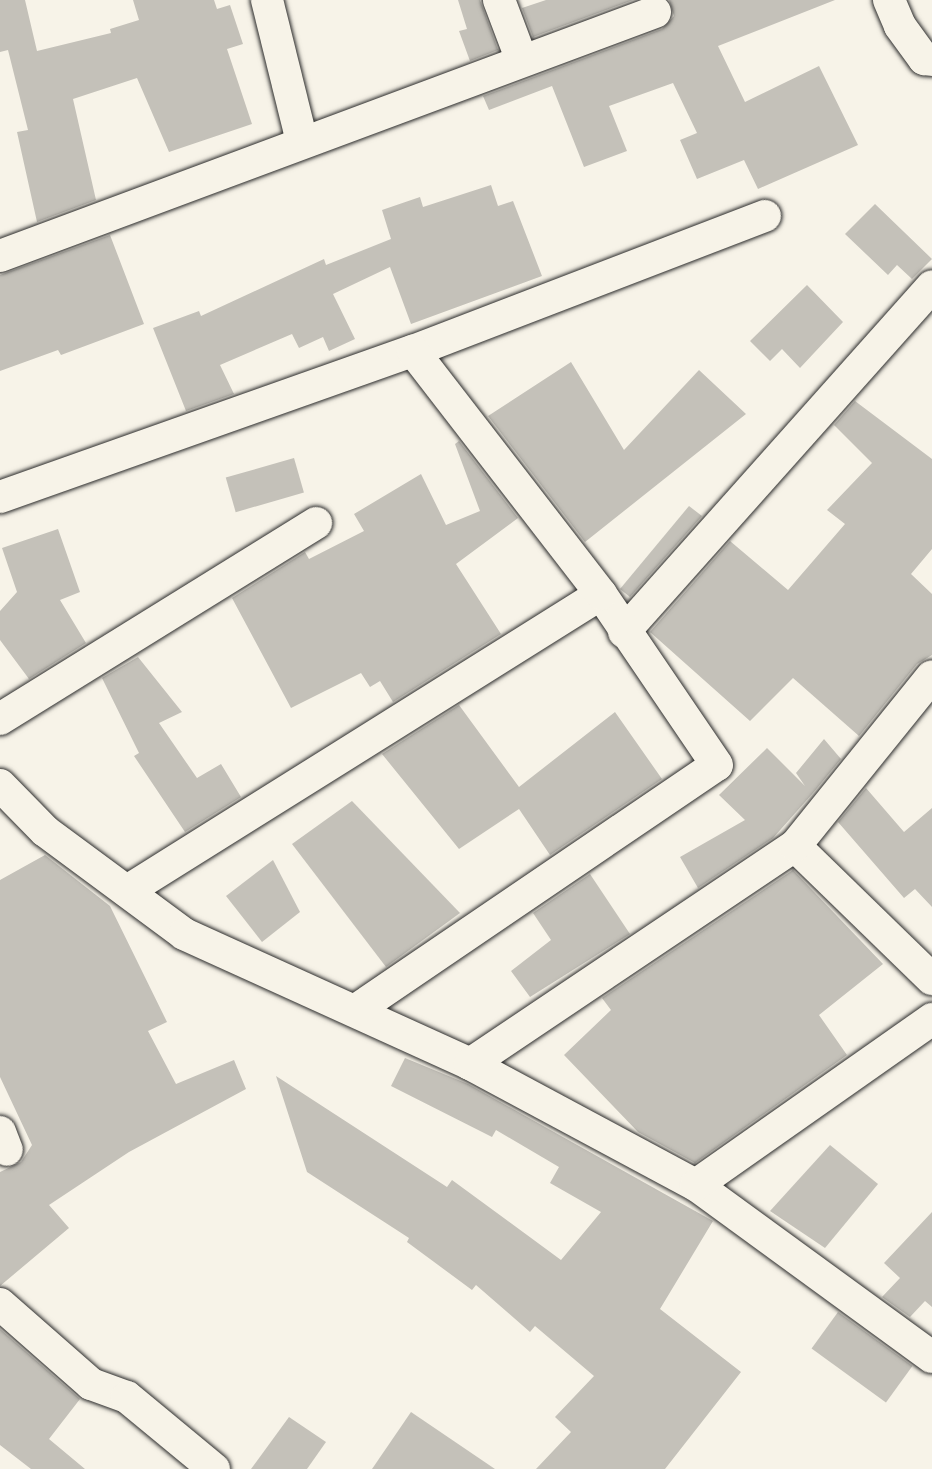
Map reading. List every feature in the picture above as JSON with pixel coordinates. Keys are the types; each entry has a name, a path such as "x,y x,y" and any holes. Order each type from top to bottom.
{"street":[{"path":"267,0 302,141"},
{"path":"499,0 522,61"},
{"path":"889,0 900,26 924,59 932,60"},
{"path":"0,256 655,12"},
{"path":"0,497 413,351 765,216"},
{"path":"624,632 932,286"},
{"path":"356,1010 717,765 601,594 413,351"},
{"path":"0,719 316,523"},
{"path":"127,891 601,594"},
{"path":"470,1064 795,846 932,676"},
{"path":"0,785 45,831 184,934 470,1064 696,1185 932,1357"},
{"path":"795,846 932,979"},
{"path":"696,1185 932,1019"},
{"path":"0,1304 91,1384 127,1397 214,1469"}],"building":[{"path":"0,0 25,0 37,51 111,33 110,29 139,20 133,0 214,0 217,9 230,5 243,44 227,49 252,124 169,152 137,78 73,99 96,200 37,222 17,132 28,130 8,50 0,52"},
{"path":"458,0 480,0 498,50 470,61 459,31 467,29"},
{"path":"546,0 633,0 533,37 522,8"},
{"path":"669,0 835,0 718,46 745,102 819,66 858,145 758,189 744,160 697,179 680,140 697,133 673,83 609,106 627,151 584,167 552,86 489,110 483,96 662,29 674,16"},
{"path":"491,185 498,206 513,201 542,276 411,324 390,267 333,294 355,339 329,351 323,337 299,348 292,334 220,365 234,394 186,411 153,328 199,311 201,316 324,259 326,265 391,239 382,210 420,197 423,207"},
{"path":"875,204 932,259 912,279 897,265 888,275 845,234"},
{"path":"110,235 144,324 61,355 58,350 0,371 0,275"},
{"path":"807,285 843,322 800,368 782,349 770,361 750,341"},
{"path":"571,362 624,450 699,370 746,414 585,542 488,416"},
{"path":"855,401 932,459 932,549 911,574 932,594 932,655 917,664 859,736 793,678 750,721 650,632 730,541 788,590 845,524 827,510 872,463 834,425"},
{"path":"459,441 518,518 456,564 501,634 393,702 380,681 370,687 361,673 291,708 232,598 305,552 309,559 364,531 354,514 421,474 446,525 480,511 455,444"},
{"path":"294,458 304,493 236,512 226,478"},
{"path":"689,506 702,516 630,597 620,589"},
{"path":"58,529 80,592 60,600 86,643 29,679 0,640 0,611 17,592 2,548"},
{"path":"138,657 182,712 159,723 197,778 221,764 241,797 185,832 134,756 139,753 102,678"},
{"path":"459,705 519,787 615,712 662,779 550,855 519,809 459,849 382,754"},
{"path":"824,739 841,759 813,793 773,838 698,888 680,857 745,820 719,795 767,748 805,786 796,773"},
{"path":"866,788 904,832 932,808 932,907 915,889 904,898 838,822"},
{"path":"352,801 460,913 386,967 292,844"},
{"path":"45,855 110,906 167,1022 148,1031 176,1084 234,1060 246,1089 129,1152 49,1205 69,1228 0,1286 0,1172 21,1162 32,1145 0,1077 0,880"},
{"path":"273,860 300,912 262,942 226,896"},
{"path":"793,870 883,964 819,1015 847,1055 695,1163 638,1132 564,1055 611,1010 602,998"},
{"path":"590,874 630,934 530,997 511,971 551,940 533,913"},
{"path":"405,1058 468,1084 713,1221 660,1309 741,1372 665,1469 536,1469 571,1432 555,1417 594,1376 535,1326 530,1332 476,1285 472,1290 407,1242 409,1238 307,1172 276,1076 447,1187 452,1180 561,1260 601,1212 550,1183 559,1167 496,1130 492,1137 391,1086"},
{"path":"830,1145 878,1184 825,1248 770,1211"},
{"path":"932,1212 932,1307 925,1301 910,1317 882,1297 900,1278 884,1263"},
{"path":"838,1312 912,1366 886,1402 812,1348"},
{"path":"0,1329 80,1399 49,1439 85,1469 31,1469 0,1445"},
{"path":"411,1412 495,1469 372,1469"},
{"path":"289,1417 326,1442 307,1469 251,1469"}]}
